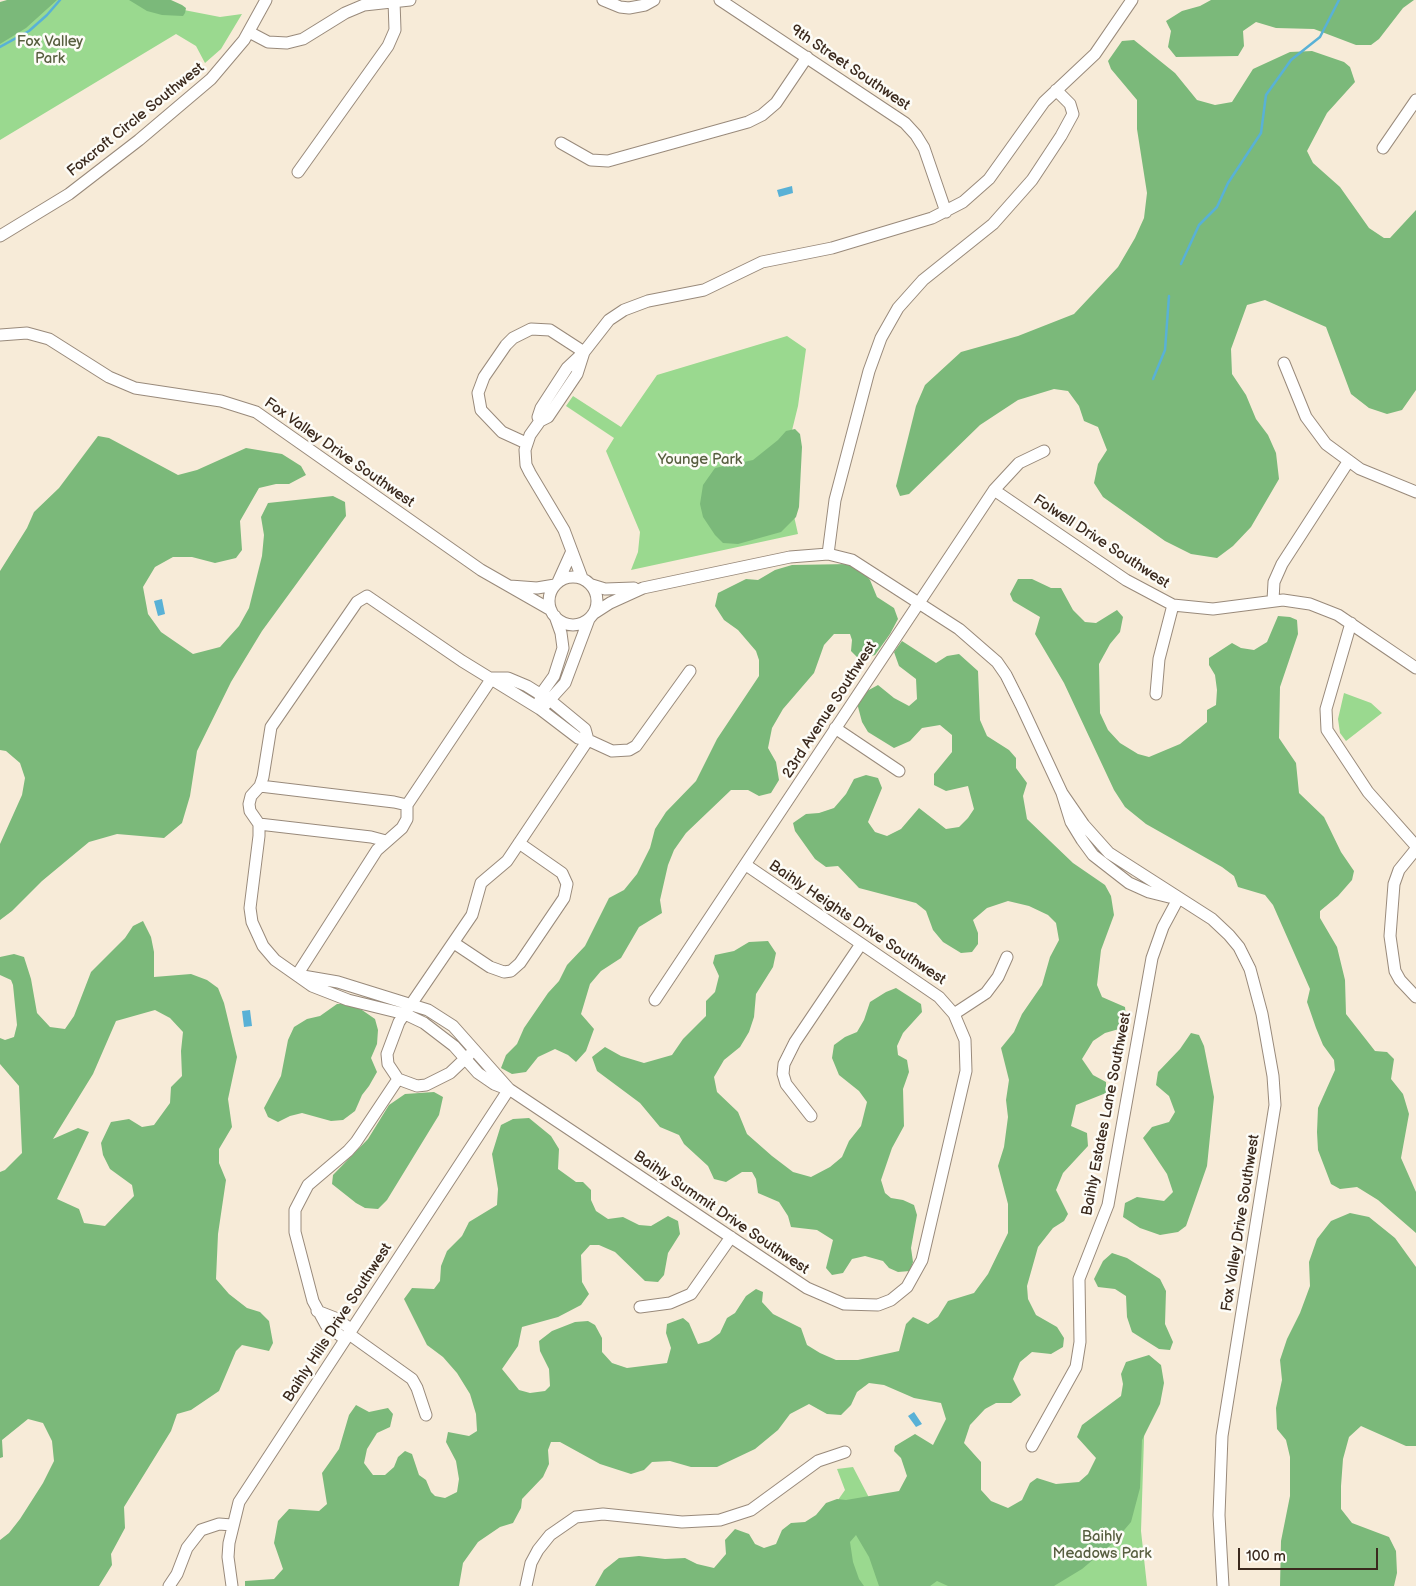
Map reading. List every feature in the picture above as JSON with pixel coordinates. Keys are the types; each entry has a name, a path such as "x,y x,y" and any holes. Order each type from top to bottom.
{"street":[{"name":"Foxcroft Circle Southwest","path":"0,236 69,194 139,140 211,79 249,32 266,0"},
{"path":"249,32 273,43 296,42 355,8 374,3 410,0"},
{"path":"603,0 620,8 629,8 645,5 654,0"},
{"name":"9th Street Southwest","path":"720,0 891,112 912,130 928,156 946,212"},
{"path":"546,697 565,683 597,600 572,551 562,524 526,465 526,443 540,421 538,417 541,408 571,363 584,352 610,320 631,307 704,290 762,262 832,248 946,212 972,196 989,179 1033,115 1056,90 1076,74 1095,54 1132,0"},
{"path":"298,172 388,46 395,30 394,1"},
{"path":"561,144 591,160 608,161 748,122 762,115 776,103 807,57"},
{"path":"828,554 835,500 869,371 881,338 898,308 923,280 993,224 1032,180 1073,114 1070,104 1056,90"},
{"path":"1383,148 1416,100"},
{"path":"526,443 502,432 480,410 478,393 484,377 506,345 513,338 531,329 550,330 584,352"},
{"name":"Fox Valley Drive Southwest","path":"0,335 28,334 49,339 109,378 135,388 221,401 244,406 256,412 508,586 553,614"},
{"path":"1284,363 1300,404 1312,428 1326,444 1348,462 1371,474 1416,492"},
{"name":"23rd Avenue Southwest","path":"655,1000 994,490 1019,463 1044,451"},
{"path":"1273,600 1274,582 1282,564 1348,462"},
{"name":"Folwell Drive Southwest","path":"994,490 1126,580 1173,605 1213,608 1273,600 1310,604 1351,623 1416,668"},
{"path":"540,709 563,648 561,633 553,614 550,597 572,551"},
{"name":"Fox Valley Drive Southwest","path":"591,617 610,602 643,588 790,556 828,554 845,557 857,562 972,639 997,662 1006,675 1062,793 1084,825 1109,853 1220,926 1239,947 1262,1014 1275,1095 1271,1135 1222,1436 1219,1514 1223,1586"},
{"path":"508,586 537,588 557,583 566,578 587,582"},
{"name":"Fox Valley Drive Southwest","path":"587,582 605,589 643,588"},
{"path":"509,1089 494,1084 466,1061 443,1036 408,1009 338,982 297,975 268,954 252,922 250,895 258,824 250,811 249,804 251,796 260,786 274,720 357,602 367,596 462,661 540,709 578,738 588,740 612,751 628,750 636,746 690,671"},
{"path":"1156,694 1159,659 1173,605"},
{"path":"553,614 568,624 583,623 591,617"},
{"path":"1351,623 1326,715 1327,730 1338,749 1382,810 1416,847 1399,870 1394,884 1390,936 1395,971 1400,980 1416,997"},
{"path":"492,678 508,678 546,697 584,729 588,740"},
{"path":"297,975 377,850 402,828 406,819 407,805 492,678"},
{"path":"835,728 899,771"},
{"path":"473,1050 466,1061 450,1073 426,1085 407,1084 398,1079 388,1064 387,1054 392,1039 408,1009 472,915 481,883 507,861 588,740"},
{"path":"260,786 407,805"},
{"path":"258,824 371,837 386,841"},
{"path":"454,943 497,971 511,971 520,963 564,898 568,884 562,873 519,843"},
{"name":"Baihly Heights Drive Southwest","path":"746,865 930,990 954,1014 965,1040 966,1071 919,1268"},
{"name":"Baihly Estates Lane Southwest","path":"1032,1446 1076,1367 1080,1342 1079,1279 1108,1205 1152,958 1163,927 1178,899"},
{"path":"811,1116 786,1084 783,1074 784,1064 795,1042 861,944"},
{"path":"954,1014 986,993 998,977 1007,957"},
{"path":"408,1009 428,1010 454,1026 509,1089"},
{"path":"398,1079 356,1142 348,1151 308,1184 295,1210 295,1232 306,1280 317,1311 326,1325 348,1334 412,1379 426,1414"},
{"name":"Baihly Summit Drive Southwest","path":"509,1089 817,1293 853,1306 878,1305 891,1300 907,1288 919,1268"},
{"name":"Baihly Hills Drive Southwest","path":"232,1586 228,1558 232,1525 243,1496 509,1089"},
{"path":"640,1307 670,1303 691,1294 730,1237"},
{"path":"526,1586 531,1563 538,1550 550,1535 576,1517 602,1514 682,1522 720,1520 751,1510 818,1461 845,1452"},
{"path":"169,1586 187,1548 201,1530 219,1524 232,1525"}],"green space":[{"path":"7,0 57,0 26,28 0,44 0,2"},
{"name":"Fox Valley Park","path":"20,0 146,0 153,4 220,17 242,14 221,49 205,63 196,46 176,34 0,140 0,10"},
{"path":"129,0 171,0 186,8 183,16 162,15 147,11"},
{"path":"1211,0 1414,0 1403,8 1379,39 1371,45 1356,45 1314,29 1276,28 1256,22 1243,31 1244,46 1238,56 1176,57 1168,47 1171,31 1166,21 1182,11 1200,6"},
{"path":"1134,40 1175,73 1197,100 1215,105 1232,102 1253,69 1290,52 1312,51 1344,62 1350,67 1355,82 1327,113 1307,151 1313,163 1340,187 1369,228 1384,238 1390,238 1416,210 1416,390 1402,410 1387,414 1369,408 1351,394 1326,327 1265,300 1247,305 1231,349 1232,374 1246,395 1256,419 1268,435 1276,453 1279,479 1251,527 1233,546 1217,558 1191,554 1165,541 1103,497 1094,483 1098,464 1107,450 1098,427 1084,421 1079,406 1068,391 1054,389 1018,400 980,425 909,494 900,496 896,486 916,406 925,385 961,352 1018,336 1074,314 1118,267 1135,238 1144,218 1147,193 1137,129 1137,100 1111,69 1108,61 1122,41"},
{"name":"Younge Park","path":"787,336 806,349 798,406 783,467 798,534 631,570 638,552 640,532 606,451 614,438 566,406 573,396 621,427 657,375"},
{"path":"795,429 800,434 802,447 799,507 796,517 781,532 738,544 723,543 703,517 700,504 703,485 715,468 753,460 786,431"},
{"path":"98,436 109,438 178,475 197,470 246,448 282,454 301,466 306,475 289,484 276,484 259,488 240,521 242,550 236,558 215,563 192,557 173,557 155,567 143,587 148,614 161,632 193,654 220,647 239,626 249,608 262,556 264,535 261,517 268,503 333,496 345,502 346,516 262,631 231,682 197,751 190,796 182,823 164,838 117,834 89,842 42,881 12,911 0,920 0,844 22,795 25,778 20,763 6,751 0,750 0,571 27,528 34,512 59,488"},
{"path":"850,564 862,570 870,580 877,597 894,608 898,619 890,634 875,655 865,658 857,657 851,651 852,640 850,634 834,634 824,645 814,673 783,709 772,728 768,748 776,762 779,780 771,793 759,796 748,790 731,790 686,833 674,850 668,865 660,900 662,913 639,927 621,958 601,971 590,984 581,1014 594,1029 586,1051 576,1062 568,1055 555,1049 538,1057 526,1072 512,1074 501,1068 506,1055 517,1044 524,1028 548,993 559,981 567,965 585,946 609,898 624,890 637,874 650,848 655,829 666,812 696,781 717,739 759,676 759,660 756,651 738,630 724,620 715,606 718,593 746,579 758,580 775,570 792,565"},
{"path":"1018,579 1032,579 1051,588 1061,588 1073,610 1085,622 1096,623 1117,610 1123,617 1120,632 1110,644 1099,664 1100,713 1108,730 1120,743 1138,754 1149,757 1180,744 1207,722 1207,710 1216,705 1217,690 1215,675 1209,665 1209,658 1232,643 1241,648 1254,650 1267,642 1278,616 1297,620 1298,634 1280,687 1279,738 1296,763 1299,793 1324,817 1341,852 1354,871 1352,880 1338,896 1320,911 1320,918 1337,947 1345,980 1346,1014 1375,1051 1387,1052 1394,1059 1391,1079 1403,1094 1409,1114 1401,1158 1416,1192 1416,1233 1378,1200 1357,1187 1340,1189 1331,1184 1318,1150 1317,1132 1318,1108 1335,1070 1334,1060 1323,1045 1316,1028 1307,1002 1310,989 1273,905 1265,895 1238,887 1234,876 1222,867 1146,824 1125,807 1114,790 1064,683 1035,634 1040,617 1013,601 1010,594"},
{"path":"902,641 936,663 947,656 959,654 978,671 980,720 987,736 1009,750 1016,758 1016,768 1027,783 1023,796 1027,819 1073,863 1105,885 1111,896 1114,915 1101,950 1097,985 1102,997 1125,1007 1126,1017 1119,1029 1105,1033 1093,1041 1082,1059 1093,1075 1106,1082 1106,1093 1076,1105 1071,1126 1087,1133 1088,1146 1063,1173 1056,1190 1068,1214 1064,1221 1053,1228 1038,1247 1027,1286 1028,1299 1036,1315 1057,1327 1064,1338 1063,1347 1051,1354 1032,1352 1020,1362 1013,1379 1021,1395 1011,1403 996,1403 985,1409 970,1425 964,1443 981,1462 981,1490 991,1501 1008,1508 1022,1500 1030,1483 1037,1478 1056,1484 1079,1482 1088,1474 1096,1458 1077,1437 1082,1425 1121,1396 1123,1384 1121,1374 1126,1362 1149,1355 1161,1365 1164,1383 1160,1404 1142,1440 1140,1488 1131,1522 1113,1543 1082,1569 1054,1586 948,1586 937,1581 930,1586 879,1586 869,1557 856,1535 850,1542 853,1562 859,1579 864,1586 595,1586 604,1570 619,1558 639,1556 665,1559 685,1558 697,1564 714,1568 726,1554 725,1540 735,1529 749,1534 755,1544 764,1548 776,1544 782,1530 791,1523 805,1522 816,1515 826,1503 837,1499 846,1500 899,1491 907,1476 901,1458 894,1451 895,1446 915,1434 933,1445 946,1419 941,1403 914,1398 884,1385 869,1383 857,1392 851,1405 841,1415 827,1414 809,1404 790,1414 778,1430 755,1449 717,1467 691,1467 670,1461 652,1462 644,1470 631,1474 600,1464 560,1442 551,1442 548,1450 549,1464 543,1477 522,1499 521,1508 513,1523 500,1527 478,1542 463,1563 459,1586 245,1586 245,1581 274,1579 283,1569 274,1543 278,1521 289,1509 319,1511 327,1504 322,1473 339,1449 349,1415 356,1405 369,1412 388,1408 393,1414 390,1427 377,1433 367,1449 364,1463 373,1475 385,1475 394,1467 398,1457 405,1451 412,1454 419,1475 426,1480 431,1492 435,1496 445,1498 457,1492 459,1479 456,1461 446,1442 448,1432 469,1436 477,1431 476,1414 470,1394 457,1373 443,1357 427,1345 404,1299 412,1288 434,1289 440,1281 441,1266 447,1251 462,1236 469,1222 497,1205 498,1189 492,1154 501,1125 513,1119 529,1118 551,1136 559,1149 558,1169 576,1182 583,1182 591,1190 591,1200 596,1211 608,1219 623,1217 639,1225 651,1226 668,1216 678,1221 680,1234 668,1253 664,1275 658,1282 645,1281 615,1252 599,1245 590,1245 581,1255 582,1282 589,1294 581,1305 558,1317 522,1327 518,1346 502,1369 519,1390 530,1393 545,1391 550,1386 549,1369 540,1351 539,1341 552,1331 575,1322 588,1321 595,1325 602,1338 602,1352 612,1363 627,1368 667,1363 671,1348 666,1333 667,1324 683,1318 689,1323 698,1344 709,1341 720,1333 727,1318 735,1313 746,1296 756,1289 763,1292 762,1302 773,1314 801,1328 807,1345 836,1360 858,1360 899,1351 906,1324 913,1317 928,1324 938,1317 948,1301 974,1293 988,1274 1008,1233 1008,1204 998,1166 1004,1147 1008,1117 1006,1100 1009,1080 1001,1048 1014,1032 1022,1014 1042,985 1050,957 1059,940 1056,923 1048,915 1029,906 1008,901 987,908 973,920 978,933 978,944 972,952 961,953 943,942 933,930 926,911 916,903 859,888 838,866 826,867 815,859 795,831 793,823 806,814 819,813 834,808 846,794 854,779 866,775 878,778 882,788 868,822 875,832 887,836 901,829 919,808 946,829 959,827 974,809 968,786 946,791 934,785 934,774 952,752 952,735 940,725 922,728 910,741 894,748 868,732 862,722 857,703 867,691 878,685 894,698 909,706 917,699 916,679 899,666 894,652"},
{"path":"1344,693 1371,703 1382,713 1346,741 1340,733 1338,719"},
{"path":"143,921 151,937 154,952 154,977 191,974 207,980 218,988 224,1003 237,1057 228,1099 232,1127 219,1149 219,1163 226,1180 218,1234 216,1279 229,1294 247,1308 260,1312 269,1321 273,1343 269,1351 242,1345 236,1351 219,1391 191,1410 177,1414 171,1431 124,1507 125,1528 111,1554 112,1565 99,1586 0,1586 0,1540 9,1533 20,1519 43,1483 54,1461 52,1441 43,1423 28,1419 2,1440 3,1457 0,1458 0,1172 5,1170 22,1153 19,1086 0,1064 0,1038 5,1040 14,1037 17,1025 13,985 11,980 0,975 0,957 14,954 24,957 31,979 37,1013 50,1027 65,1029 74,1016 91,972 125,938 133,926","holes":["155,1010 170,1018 183,1032 181,1051 182,1076 171,1087 170,1103 154,1125 142,1127 129,1119 111,1122 101,1143 103,1155 110,1169 132,1185 134,1196 105,1226 84,1223 79,1209 57,1199 89,1132 78,1128 53,1139 93,1074 116,1021"]},
{"path":"768,941 776,953 773,967 756,994 754,1017 749,1032 740,1047 724,1060 714,1077 717,1092 738,1112 747,1134 793,1172 811,1177 830,1167 842,1157 849,1141 861,1126 867,1102 859,1091 839,1075 832,1058 834,1045 845,1037 857,1032 864,1020 870,1002 886,992 896,988 921,1004 922,1012 903,1033 897,1046 898,1055 907,1060 909,1072 903,1089 904,1126 892,1148 881,1180 885,1193 891,1198 903,1200 914,1205 917,1215 911,1248 913,1262 910,1271 898,1272 889,1268 883,1261 865,1256 852,1259 843,1273 832,1275 826,1268 833,1240 817,1230 791,1227 788,1216 779,1202 758,1193 756,1179 752,1172 742,1172 726,1182 714,1179 708,1166 684,1144 679,1135 660,1127 640,1103 597,1071 592,1057 605,1047 621,1056 644,1063 672,1055 683,1039 706,1016 706,1001 715,992 719,976 713,963 715,955 734,951 749,942"},
{"path":"337,1004 348,1004 362,1010 375,1019 378,1030 377,1044 371,1058 377,1072 362,1095 355,1111 343,1120 331,1121 302,1113 278,1122 268,1117 264,1108 281,1076 288,1040 294,1027 307,1019 320,1016"},
{"path":"1191,1033 1199,1035 1204,1046 1214,1097 1207,1166 1186,1226 1178,1232 1160,1235 1140,1228 1123,1217 1125,1203 1137,1197 1164,1201 1173,1192 1167,1174 1143,1138 1152,1127 1169,1122 1175,1112 1169,1096 1156,1085 1158,1072 1180,1049"},
{"path":"434,1092 443,1097 439,1115 387,1200 378,1209 365,1208 332,1184 333,1175 368,1139 389,1105 405,1094"},
{"path":"1350,1213 1369,1217 1395,1238 1416,1267 1416,1446 1406,1446 1361,1426 1349,1437 1343,1459 1341,1486 1341,1509 1352,1523 1389,1537 1396,1551 1397,1573 1394,1586 1280,1586 1281,1541 1290,1496 1290,1457 1286,1440 1277,1429 1276,1408 1282,1380 1280,1360 1310,1286 1309,1262 1317,1239 1331,1221"},
{"path":"1112,1253 1127,1258 1160,1279 1166,1291 1165,1324 1173,1342 1170,1350 1159,1349 1132,1332 1127,1317 1126,1296 1115,1289 1098,1287 1094,1279 1103,1261"},
{"name":"Baihly Meadows Park","path":"1145,1408 1141,1531 1147,1586 855,1586 803,1550 845,1490 837,1469 853,1467 876,1511 1055,1543"}],"water":[{"path":"792,186 793,193 779,197 777,190"},
{"path":"162,599 165,614 158,616 154,601"},
{"path":"250,1010 252,1026 244,1027 242,1011"},
{"path":"914,1412 922,1424 916,1427 908,1416"}],"waterway":[{"path":"0,47 29,31 60,0"},
{"path":"1181,264 1199,225 1217,207 1228,183 1261,133 1266,95 1291,60 1320,37 1339,0"},
{"path":"1153,379 1165,350 1169,296"}]}
